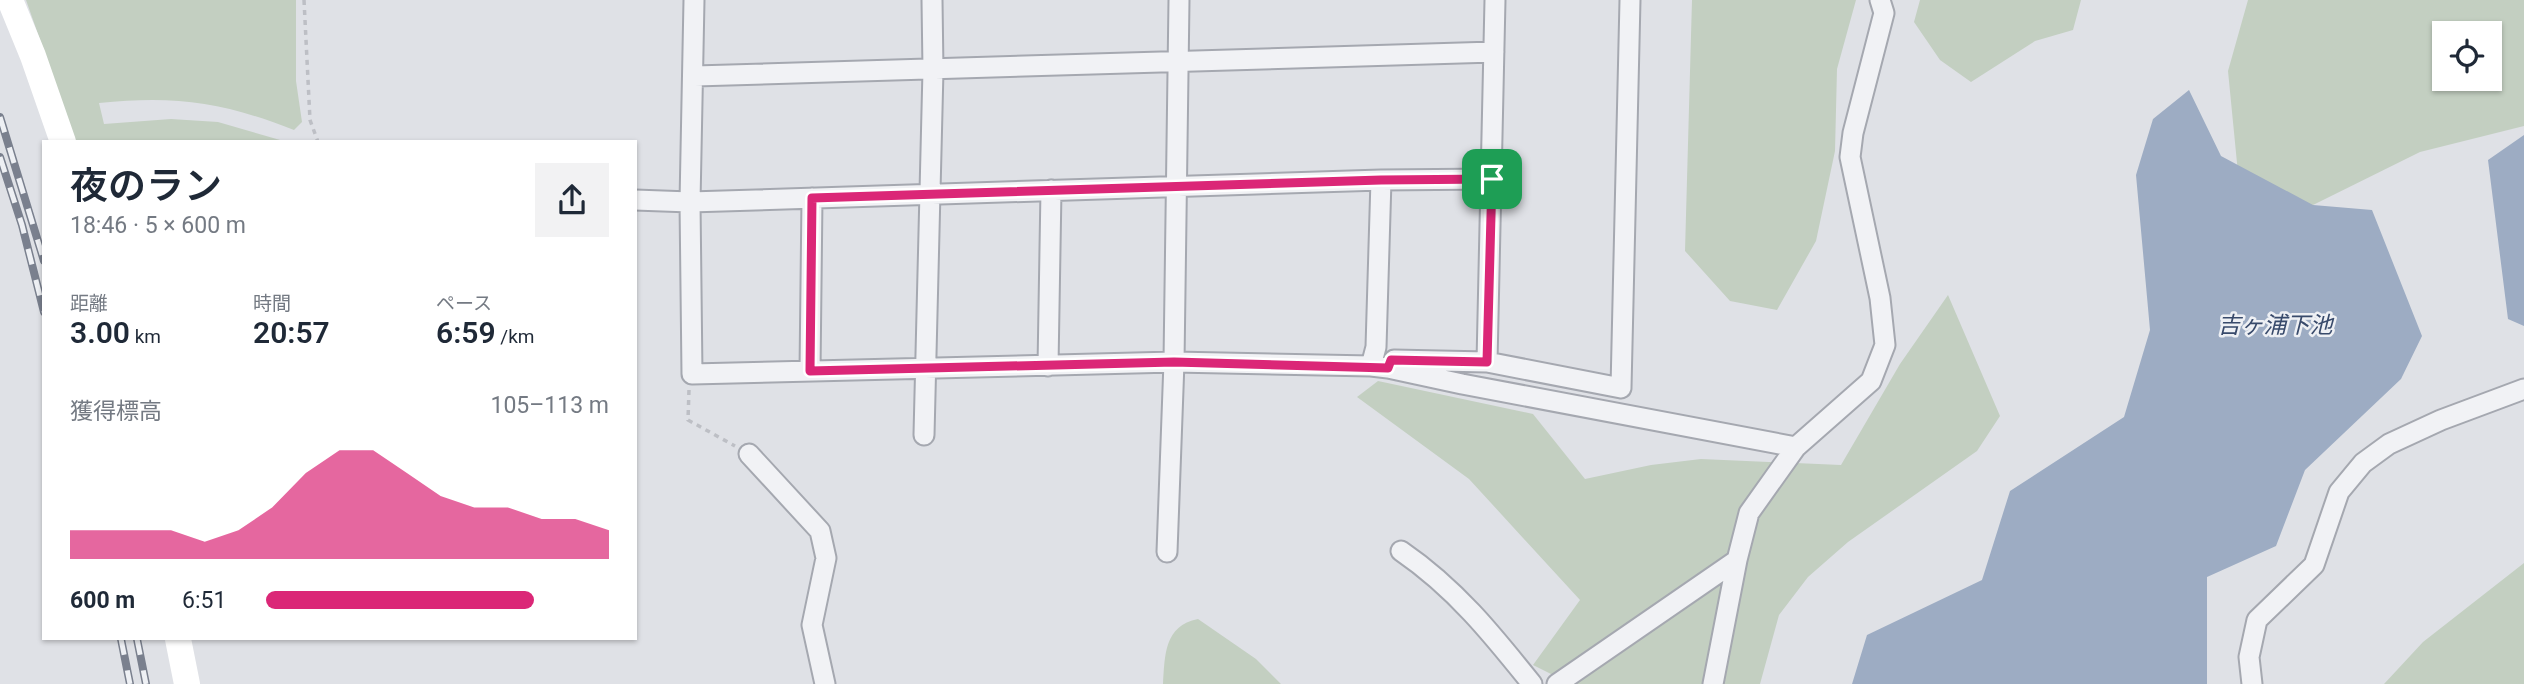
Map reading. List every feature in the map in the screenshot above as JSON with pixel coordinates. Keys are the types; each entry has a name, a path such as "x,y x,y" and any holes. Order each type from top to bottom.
{"street":[{"path":"10,0 63,140"},
{"path":"694,0 692,374 1174,362 1379,367 1796,447"},
{"path":"924,435 933,70 932,0"},
{"path":"1167,552 1174,362 1179,0"},
{"path":"1487,362 1496,0"},
{"path":"1379,367 1391,360 1487,362 1620,387 1630,0"},
{"path":"1713,684 1749,513 1796,447 1871,381 1885,345 1880,298 1850,157 1853,133 1884,13 1880,0"},
{"path":"695,76 1494,52"},
{"path":"637,200 691,202 1381,180 1492,179"},
{"path":"1379,367 1376,347 1381,180"},
{"path":"1048,366 1051,190"},
{"path":"810,371 812,198"},
{"path":"2252,684 2249,657 2257,620 2314,565 2339,492 2363,463 2389,444 2441,420 2524,388"},
{"path":"748,454 820,531 826,558 812,625 825,684"},
{"path":"1401,551 1427,568 1479,617 1532,684"},
{"path":"1557,684 1737,560"},
{"path":"178,640 187,684"}],"path":[{"path":"304,0 310,121 317,140"},
{"path":"692,374 689,384 688,420 748,454"}],"green space":[{"path":"26,0 296,0 296,81 302,122 294,130 244,113 198,103 152,100 99,103 104,124 171,119 218,122 280,140 75,140"},
{"path":"1692,0 1856,0 1837,69 1835,151 1816,241 1777,310 1730,301 1685,251"},
{"path":"1920,0 2081,0 2073,30 2035,41 1971,82 1940,60 1914,22"},
{"path":"2248,0 2524,0 2524,126 2420,152 2313,205 2242,214 2228,71"},
{"path":"1948,295 2000,416 1977,451 1848,542 1808,577 1779,615 1760,684 1554,684 1557,677 1533,665 1580,600 1469,479 1357,397 1378,381 1533,414 1585,479 1651,465 1701,459 1841,465 1900,364"},
{"path":"2524,563 2524,684 2384,684 2423,642"},
{"path":"1198,619 1256,659 1281,684 1163,684 1168,643 1178,628"}],"water":[{"name":"吉ヶ浦下池","path":"2189,90 2221,156 2313,205 2372,210 2422,336 2401,379 2305,470 2276,546 2207,577 2207,684 1852,684 1867,635 1982,580 2010,491 2124,417 2150,330 2136,175 2153,119"},
{"path":"2524,135 2524,326 2508,319 2488,160"}],"railway":[{"path":"0,117 42,254"},
{"path":"0,157 22,225 42,304"},
{"path":"121,640 130,684"},
{"path":"137,640 146,684"}],"route":[{"path":"1492,179 1487,362 1391,360 1388,368 1174,362 810,371 812,198 1381,180 1492,179"}]}
